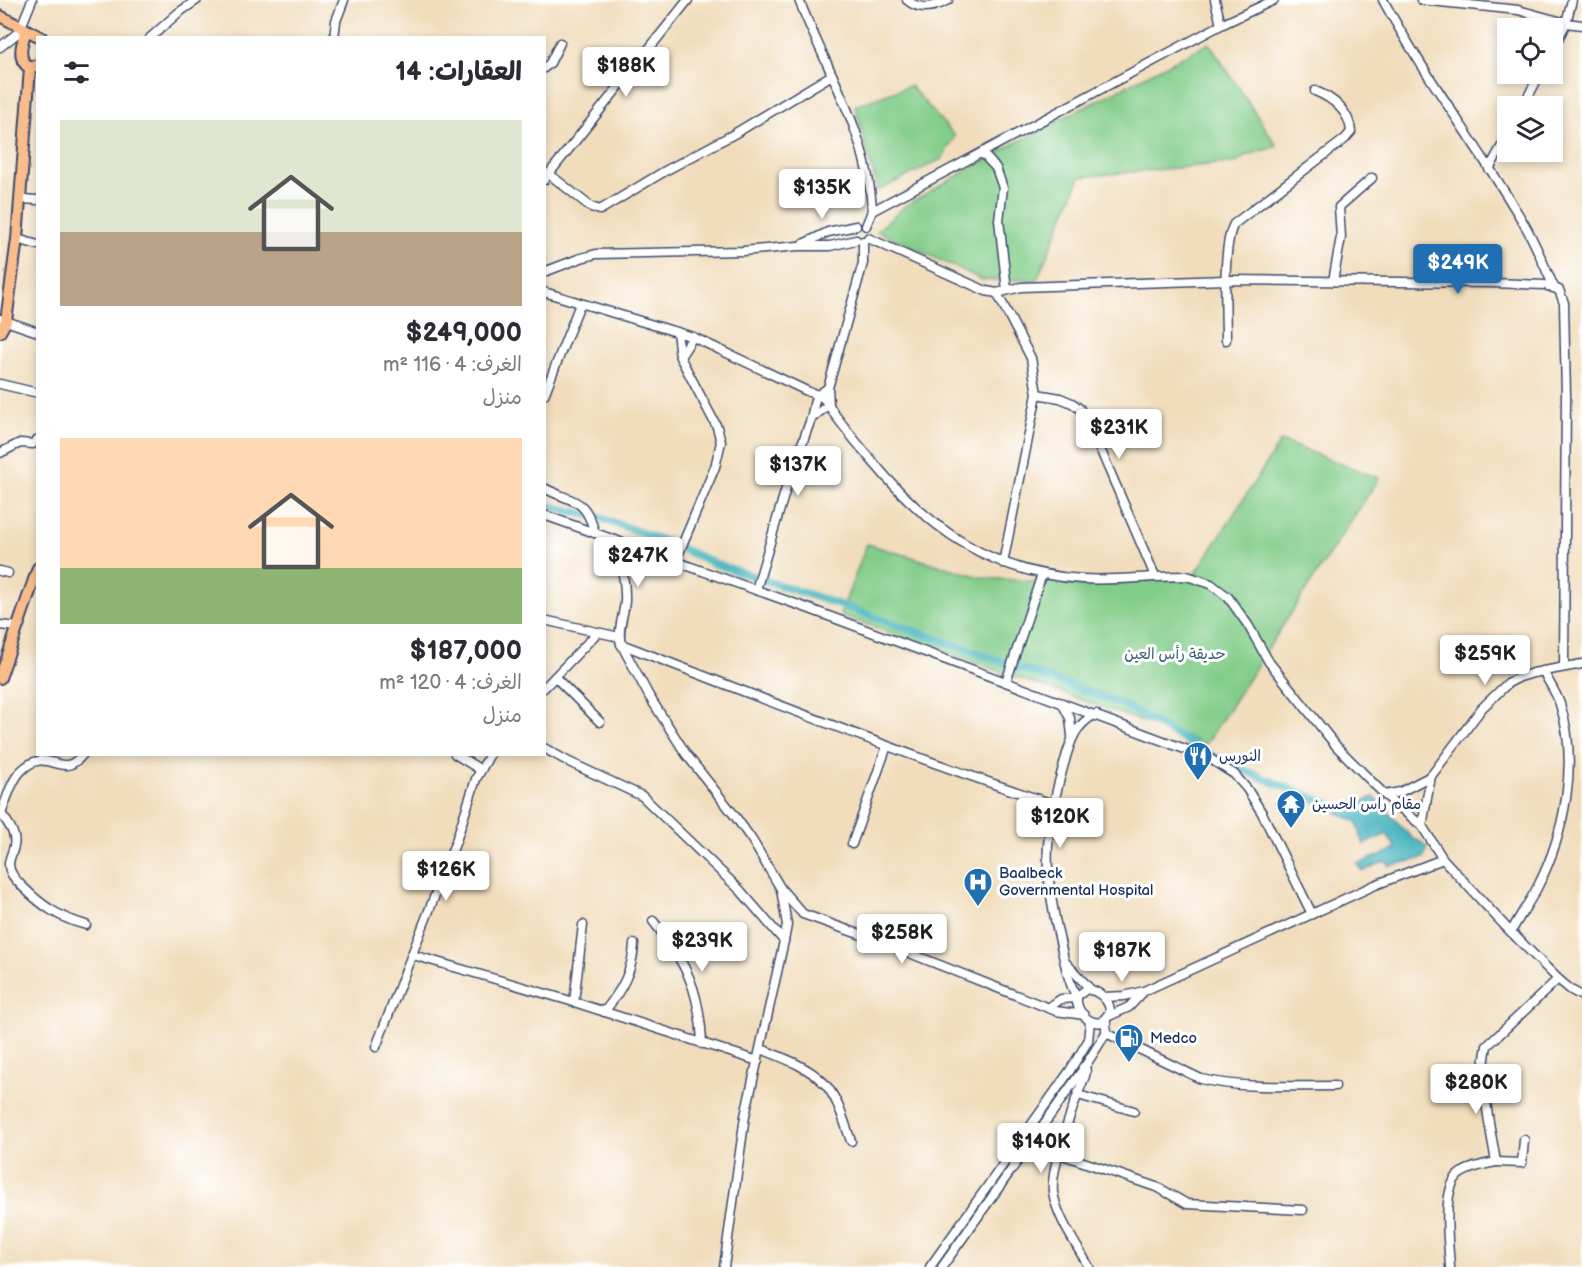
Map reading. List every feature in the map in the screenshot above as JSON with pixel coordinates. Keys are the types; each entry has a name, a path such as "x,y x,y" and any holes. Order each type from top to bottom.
{"main road":[{"path":"0,16 38,36"},
{"path":"0,332 17,239 34,66 24,63 22,59 23,29"},
{"path":"0,678 17,627 35,585"}],"street":[{"path":"0,47 17,36 23,29 32,0"},
{"path":"152,36 196,0"},
{"path":"334,36 336,21 344,0"},
{"path":"688,0 547,177 587,204 600,210 832,75"},
{"path":"800,0 856,131 864,157 871,184 872,211 866,226"},
{"path":"907,0 922,8 935,6 948,0"},
{"path":"1215,0 1221,25"},
{"path":"872,211 1272,0"},
{"path":"1383,0 1407,45 1528,231 1554,287"},
{"path":"1421,0 1518,10 1582,25"},
{"path":"1563,29 1572,0"},
{"path":"546,66 560,43"},
{"path":"1226,340 1226,280 1230,235 1234,224 1346,139 1351,132 1349,123 1340,108 1326,95 1315,91"},
{"path":"982,153 996,168 1003,188 999,220 1002,291 1031,358 1037,394 1003,563"},
{"path":"1489,169 1497,155"},
{"path":"1333,280 1340,244 1339,207 1372,178"},
{"path":"20,199 36,200"},
{"path":"856,226 852,232 863,240 916,258 976,287 1002,291 1021,287 1226,280 1503,283 1545,285 1559,290 1564,303 1566,396 1564,666"},
{"path":"798,246 828,232 866,226"},
{"path":"829,409 828,388 863,263 863,240 870,231 866,226"},
{"path":"17,239 36,244"},
{"path":"546,271 596,254 711,253 798,246 830,246 863,240"},
{"path":"546,293 693,337 809,392 829,409 874,463 927,518 952,537 1003,563 1042,574 1083,579 1187,576 1211,584 1228,597 1248,625 1269,662 1357,768 1422,826 1443,859 1510,932 1558,979 1582,996"},
{"path":"546,390 580,304"},
{"path":"3,320 36,331"},
{"path":"675,562 715,467 721,442 720,434 680,357 677,332"},
{"path":"680,357 693,337"},
{"path":"0,384 36,393"},
{"path":"756,590 817,398 828,388"},
{"path":"1037,394 1060,398 1080,409 1095,437 1155,576"},
{"path":"811,419 829,409"},
{"path":"0,453 20,443 33,444 36,441"},
{"path":"546,489 582,505 588,513 595,533"},
{"path":"546,516 1008,678 1061,702 1209,758 1233,774 1247,789 1262,813 1312,914"},
{"path":"615,540 625,591 620,640 649,696 686,754 752,840 781,889 803,914 884,943 1048,1008 1099,1023 1129,1006 1144,991"},
{"path":"1008,678 1042,574"},
{"path":"546,620 620,640 887,746 961,774 1053,804"},
{"path":"0,626 17,627"},
{"path":"546,686 597,633"},
{"path":"1385,795 1400,792 1431,776 1482,708 1508,683 1543,671 1582,664"},
{"path":"1510,932 1537,886 1558,836 1566,793 1567,730 1559,701 1543,671"},
{"path":"555,677 600,722"},
{"path":"930,1267 1088,1041 1087,1018 1077,1004 1077,998 1068,977 1048,883 1047,843 1053,804 1072,736 1070,718 1061,702"},
{"path":"1072,736 1082,723 1096,714"},
{"path":"852,844 887,746"},
{"path":"546,749 642,796 740,890 784,941"},
{"path":"81,756 68,767 44,760 32,763 16,777 0,814 14,835 15,845 9,865 10,873 35,900 50,911 86,925"},
{"path":"458,756 481,770"},
{"path":"376,1047 413,955 481,770 489,756"},
{"path":"1422,826 1431,776"},
{"path":"1065,962 1091,990 1104,997 1124,996 1144,991 1312,914 1443,859"},
{"path":"724,1267 745,1116 787,925 781,889"},
{"path":"787,925 803,914"},
{"path":"652,921 676,951 695,991 701,1018 702,1044"},
{"path":"574,1002 583,926"},
{"path":"604,1012 619,994 629,973 634,944"},
{"path":"413,955 574,1002 758,1061"},
{"path":"1048,1008 1065,990 1068,977"},
{"path":"1496,1162 1485,1083 1484,1060 1487,1046 1558,979"},
{"path":"1077,998 1083,990 1091,990"},
{"path":"942,1267 1084,1068 1106,1033 1110,1008 1104,997"},
{"path":"1056,1001 1077,998"},
{"path":"1106,1033 1208,1081 1335,1086"},
{"path":"761,1049 788,1060 823,1082 834,1098 851,1141"},
{"path":"1075,1062 1084,1068 1086,1073 1060,1154 1053,1181 1053,1193 1066,1226 1089,1267"},
{"path":"1078,1095 1134,1111"},
{"path":"1450,1267 1447,1223 1452,1184 1461,1173 1480,1165 1496,1162 1522,1162 1524,1140"},
{"path":"1060,1154 1159,1188 1187,1204 1303,1210"},
{"path":"1008,1158 1017,1163"}],"green space":[{"path":"1209,43 1277,146 1245,156 1238,162 1080,177 1037,280 983,280 877,231 905,206 1006,148"},
{"path":"910,86 955,136 942,159 878,191 855,106"},
{"name":"حديقة رأس العين","path":"1281,441 1379,478 1206,744 840,615 867,544 983,578 1094,585 1194,576"}],"water":[{"path":"1374,797 1414,840 1418,840 1427,847 1424,858 1389,866 1386,861 1362,871 1357,864 1396,849 1387,834 1364,845 1356,821 1337,813"}],"waterway":[{"path":"546,505 601,518 664,541 716,564 1120,703 1221,761 1338,808"}],"place":[{"name":"النورس","path":"1198,782"},
{"name":"مقام راس الحسين","path":"1291,830"},
{"name":"Baalbeck Governmental Hospital","path":"978,908"},
{"name":"Medco","path":"1129,1064"}]}
